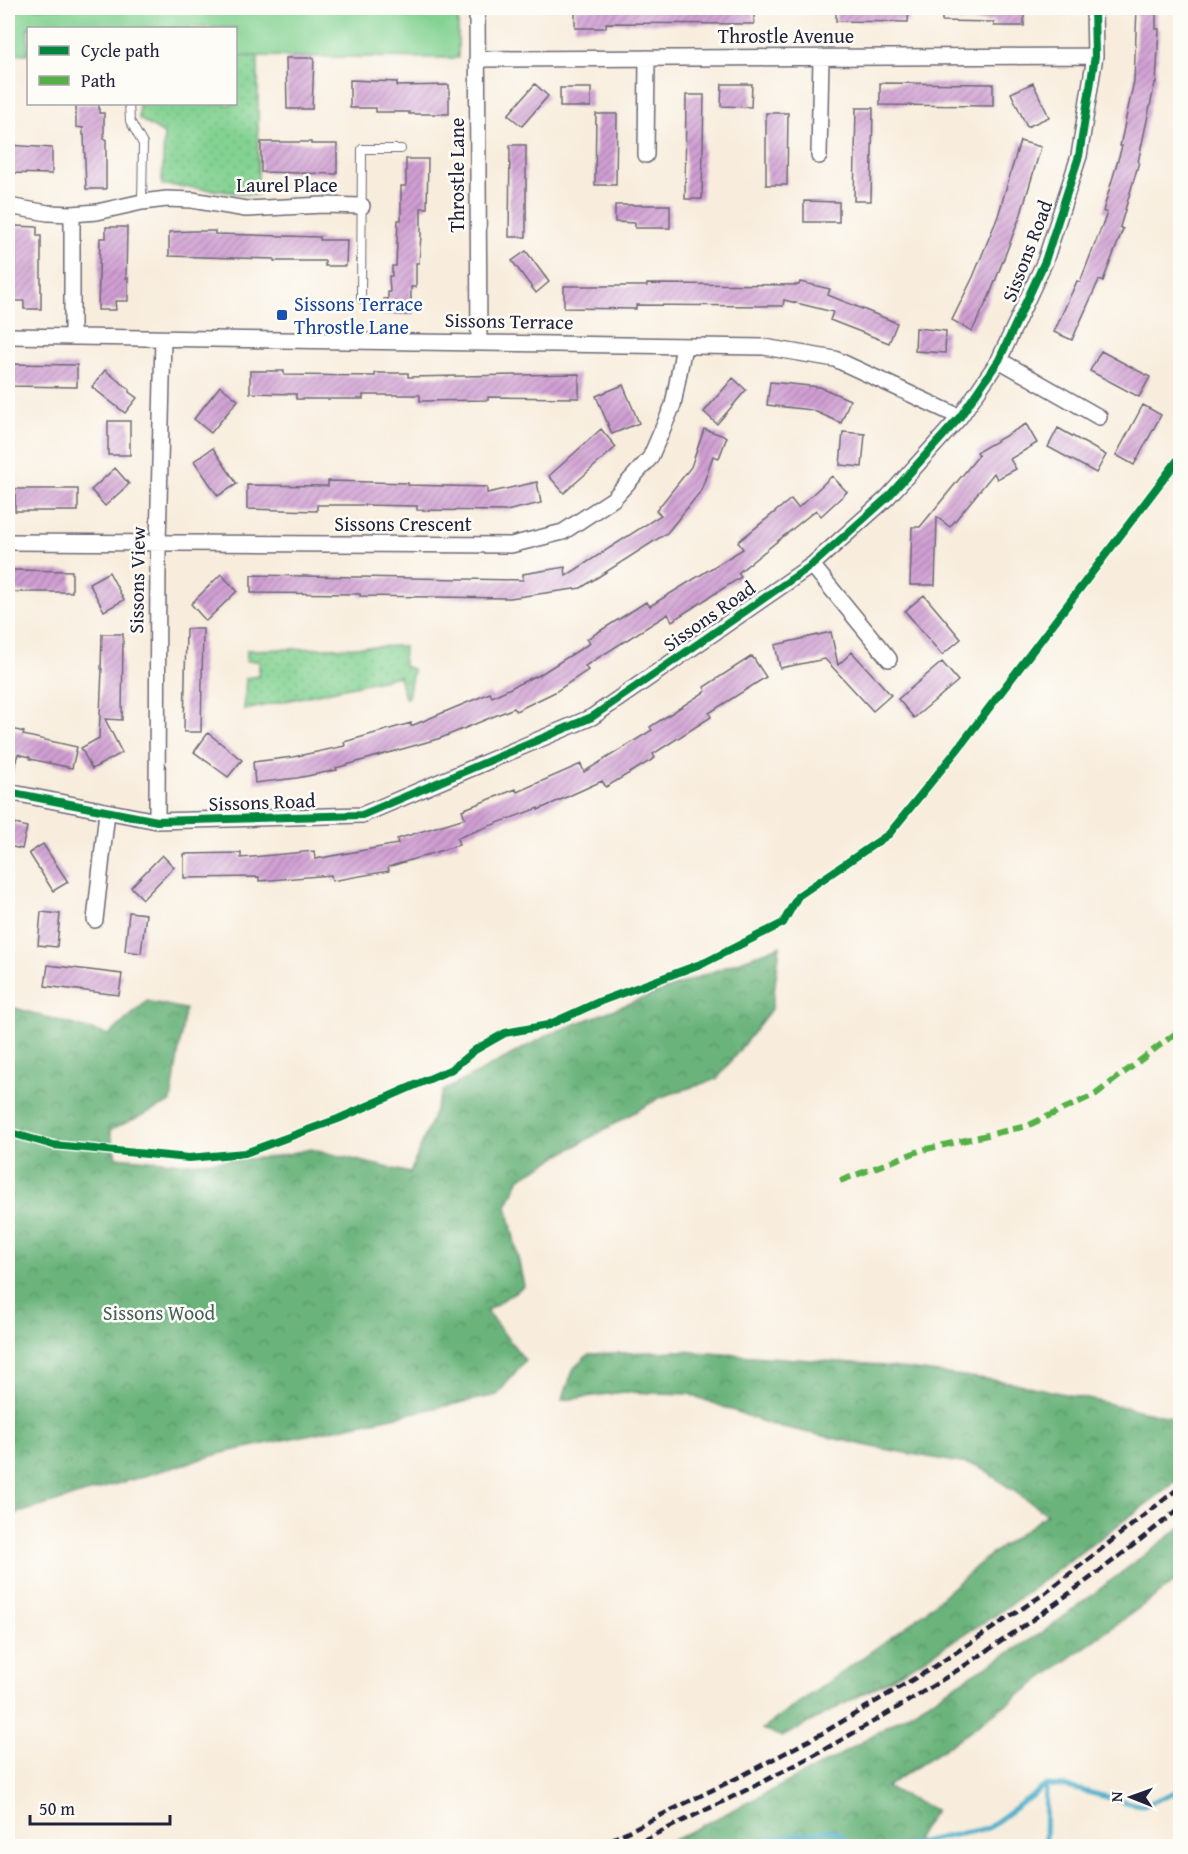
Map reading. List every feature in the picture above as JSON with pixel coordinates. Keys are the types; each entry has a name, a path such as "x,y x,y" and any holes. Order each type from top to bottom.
{"street":[{"name":"Throstle Lane","path":"477,8 479,342"},
{"name":"Sissons Road","path":"8,792 157,822 362,815 592,717 812,566 887,498 960,417 999,360 1045,261 1080,156 1095,56 1094,8"},
{"name":"Throstle Avenue","path":"477,59 1095,56"},
{"path":"819,156 821,57"},
{"path":"646,155 647,58"},
{"name":"Laurel Place","path":"8,206 48,213 72,214 97,212 167,199 192,200 246,209 362,206"},
{"path":"72,214 72,337"},
{"name":"Sissons Terrace","path":"8,336 764,347 835,359 960,417"},
{"name":"Sissons View","path":"157,822 158,544 163,339"},
{"name":"Sissons Crescent","path":"8,542 511,545 563,532 613,499 650,458 673,405 684,346"},
{"path":"999,360 1099,417"},
{"path":"812,566 889,659"},
{"path":"95,920 107,812"}],"lane":[{"path":"129,105 130,122 143,144 142,202"},
{"name":"Laurel Place","path":"361,299 362,149 401,149"}],"green space":[{"path":"8,8 458,8 458,58 237,56 237,27 27,27 27,54 8,53"},
{"path":"237,56 258,56 258,195 162,185 164,134 139,119 139,105 237,105"},
{"path":"404,646 403,665 413,670 408,697 405,698 399,676 244,710 246,678 259,676 259,661 246,661 247,650"},
{"name":"Sissons Wood","path":"780,946 772,1008 717,1079 661,1097 520,1178 507,1206 524,1286 486,1311 525,1360 497,1395 222,1453 8,1516 8,1006 109,1035 147,1001 185,1009 171,1102 110,1130 116,1157 185,1163 273,1157 311,1149 410,1173 443,1091 552,1033"},
{"path":"681,1351 868,1364 1009,1382 1180,1419 1180,1477 996,1615 889,1680 782,1737 762,1729 915,1620 985,1559 1047,1514 978,1466 873,1447 769,1424 689,1394 624,1392 562,1400 574,1368 589,1354"},
{"path":"1180,1528 1180,1578 953,1743 886,1787 935,1810 912,1846 662,1846 835,1758 1042,1633"}],"building":[{"path":"575,8 754,8 754,24 606,23 606,28 575,28"},
{"path":"836,8 909,8 908,22 836,21"},
{"path":"942,8 1024,8 1024,26 994,26 994,22 942,21"},
{"path":"1137,8 1156,8 1156,29 1159,29 1156,83 1139,162 1120,227 1123,229 1103,281 1099,280 1072,340 1054,332 1077,281 1080,282 1107,213 1103,211 1122,146 1120,146 1134,81"},
{"path":"286,58 314,58 312,109 287,109"},
{"path":"350,80 397,82 397,86 449,85 449,114 376,112 376,108 350,108"},
{"path":"880,83 993,84 993,106 880,105"},
{"path":"1033,83 1049,117 1027,127 1011,93"},
{"path":"535,84 548,96 522,126 508,115"},
{"path":"722,84 752,84 751,107 721,106"},
{"path":"560,88 591,88 591,107 560,107"},
{"path":"686,95 704,95 702,199 685,199"},
{"path":"76,105 99,105 99,113 104,113 106,189 86,189 83,128 76,127"},
{"path":"856,108 873,108 871,201 854,201"},
{"path":"766,113 788,113 787,185 766,185"},
{"path":"596,114 617,114 616,185 595,185"},
{"path":"1020,141 1041,147 1021,214 989,297 972,331 952,320 973,277 998,216"},
{"path":"261,142 337,144 337,174 261,172"},
{"path":"8,145 52,148 52,174 8,173"},
{"path":"510,145 526,145 526,237 509,237"},
{"path":"406,159 428,159 427,208 421,208 416,287 411,287 411,315 384,314 384,299 388,299 388,292 390,292 389,276 392,276 392,266 396,266 398,220 401,220 401,186 406,186"},
{"path":"804,201 839,202 839,222 804,222"},
{"path":"615,205 670,205 670,228 635,228 635,223 615,222"},
{"path":"15,226 37,227 37,236 41,236 41,309 24,309 24,301 14,301"},
{"path":"106,227 127,227 128,301 115,301 116,310 98,310 100,238 106,238"},
{"path":"194,231 347,240 346,266 325,266 325,261 169,256 169,232"},
{"path":"526,251 549,282 536,293 512,261"},
{"path":"800,282 830,289 828,295 897,323 889,343 830,320 833,312 784,300 783,306 636,305 636,309 564,308 564,286 799,285"},
{"path":"916,328 946,331 945,353 915,351"},
{"path":"1101,351 1150,377 1139,397 1090,371"},
{"path":"8,364 77,365 77,387 8,386"},
{"path":"105,370 137,398 125,413 92,387"},
{"path":"250,371 284,371 284,375 375,376 375,373 408,373 408,377 579,374 579,398 488,397 488,400 420,401 420,395 363,395 363,399 296,399 296,394 250,393"},
{"path":"733,378 746,390 717,424 704,412"},
{"path":"770,382 820,387 850,400 841,423 812,410 767,405"},
{"path":"623,385 639,423 612,434 596,396"},
{"path":"220,386 238,400 211,433 194,419"},
{"path":"1143,405 1161,415 1134,465 1116,455"},
{"path":"108,421 130,421 130,455 108,455"},
{"path":"1026,424 1037,443 1010,459 1016,469 997,479 994,473 950,527 937,517 935,585 910,585 912,527 920,527 979,455 977,452"},
{"path":"1058,428 1106,455 1096,473 1048,447"},
{"path":"601,429 616,447 564,493 549,476"},
{"path":"704,429 727,437 719,458 713,456 701,491 667,533 581,588 510,598 251,593 251,575 523,580 523,574 565,567 566,576 661,515 656,511 691,467"},
{"path":"843,432 865,434 862,467 840,465"},
{"path":"213,448 237,484 218,496 194,461"},
{"path":"115,468 129,484 105,506 91,490"},
{"path":"832,476 847,492 821,516 816,510 738,573 741,577 672,621 668,614 585,666 588,670 555,692 516,711 514,708 441,738 336,768 337,770 255,783 253,762 293,757 345,746 344,742 411,723 411,726 490,693 492,697 536,677 590,643 587,639 646,602 650,606 743,549 738,542 791,499 798,508"},
{"path":"328,481 487,487 487,493 537,482 541,503 506,511 417,510 417,506 363,505 317,505 317,511 247,509 247,485 328,486"},
{"path":"15,489 78,489 78,511 15,511"},
{"path":"11,570 72,571 72,592 11,592"},
{"path":"109,572 124,600 104,611 89,583"},
{"path":"221,574 237,591 206,621 191,604"},
{"path":"924,595 961,639 942,655 905,611"},
{"path":"186,629 203,629 201,732 184,732"},
{"path":"831,632 838,665 852,652 891,695 873,711 825,659 780,668 775,645"},
{"path":"102,634 123,634 122,720 105,719 122,753 92,769 81,748 99,738"},
{"path":"752,656 766,677 709,713 711,717 653,754 655,758 606,787 602,781 538,810 538,808 457,838 459,845 388,867 389,871 332,881 331,875 259,881 259,877 184,878 184,854 241,853 241,858 314,851 315,859 398,844 397,839 465,818 462,810 516,789 517,792 581,764 584,772 652,730 650,727 706,691 704,687"},
{"path":"942,662 958,681 914,718 898,699"},
{"path":"8,728 24,732 23,735 77,747 72,768 30,759 30,757 18,754 12,775 8,774"},
{"path":"208,733 242,760 228,777 194,752"},
{"path":"8,822 27,827 22,849 8,846"},
{"path":"43,844 68,882 53,891 29,853"},
{"path":"162,855 174,867 143,899 131,887"},
{"path":"41,912 60,914 57,947 38,945"},
{"path":"129,912 146,914 141,953 125,951"},
{"path":"48,965 122,974 119,995 45,986"}],"waterway":[{"path":"902,1846 988,1828 1046,1785 1064,1786 1144,1805 1180,1790"},
{"path":"1045,1846 1046,1785"},
{"path":"724,1846 832,1830 843,1836 847,1846"}],"railway":[{"path":"598,1846 821,1734 934,1667 1044,1594 1180,1487"},
{"path":"631,1846 809,1758 925,1691 1013,1634 1180,1508"}],"marked path":[{"path":"840,1181 922,1150 1027,1126 1096,1094 1180,1030"}],"cycle path":[{"path":"8,792 157,821 362,815 592,717 812,565 887,498 960,417 999,360 1045,261 1079,156 1095,56 1094,8"},
{"path":"8,1132 53,1145 189,1158 245,1153 338,1119 452,1069 475,1050 505,1033 548,1025 601,1001 706,962 783,923 798,896 889,834 957,750 1180,457"}],"place":[{"name":"Sissons Terrace Throstle Lane","path":"282,315"}]}
